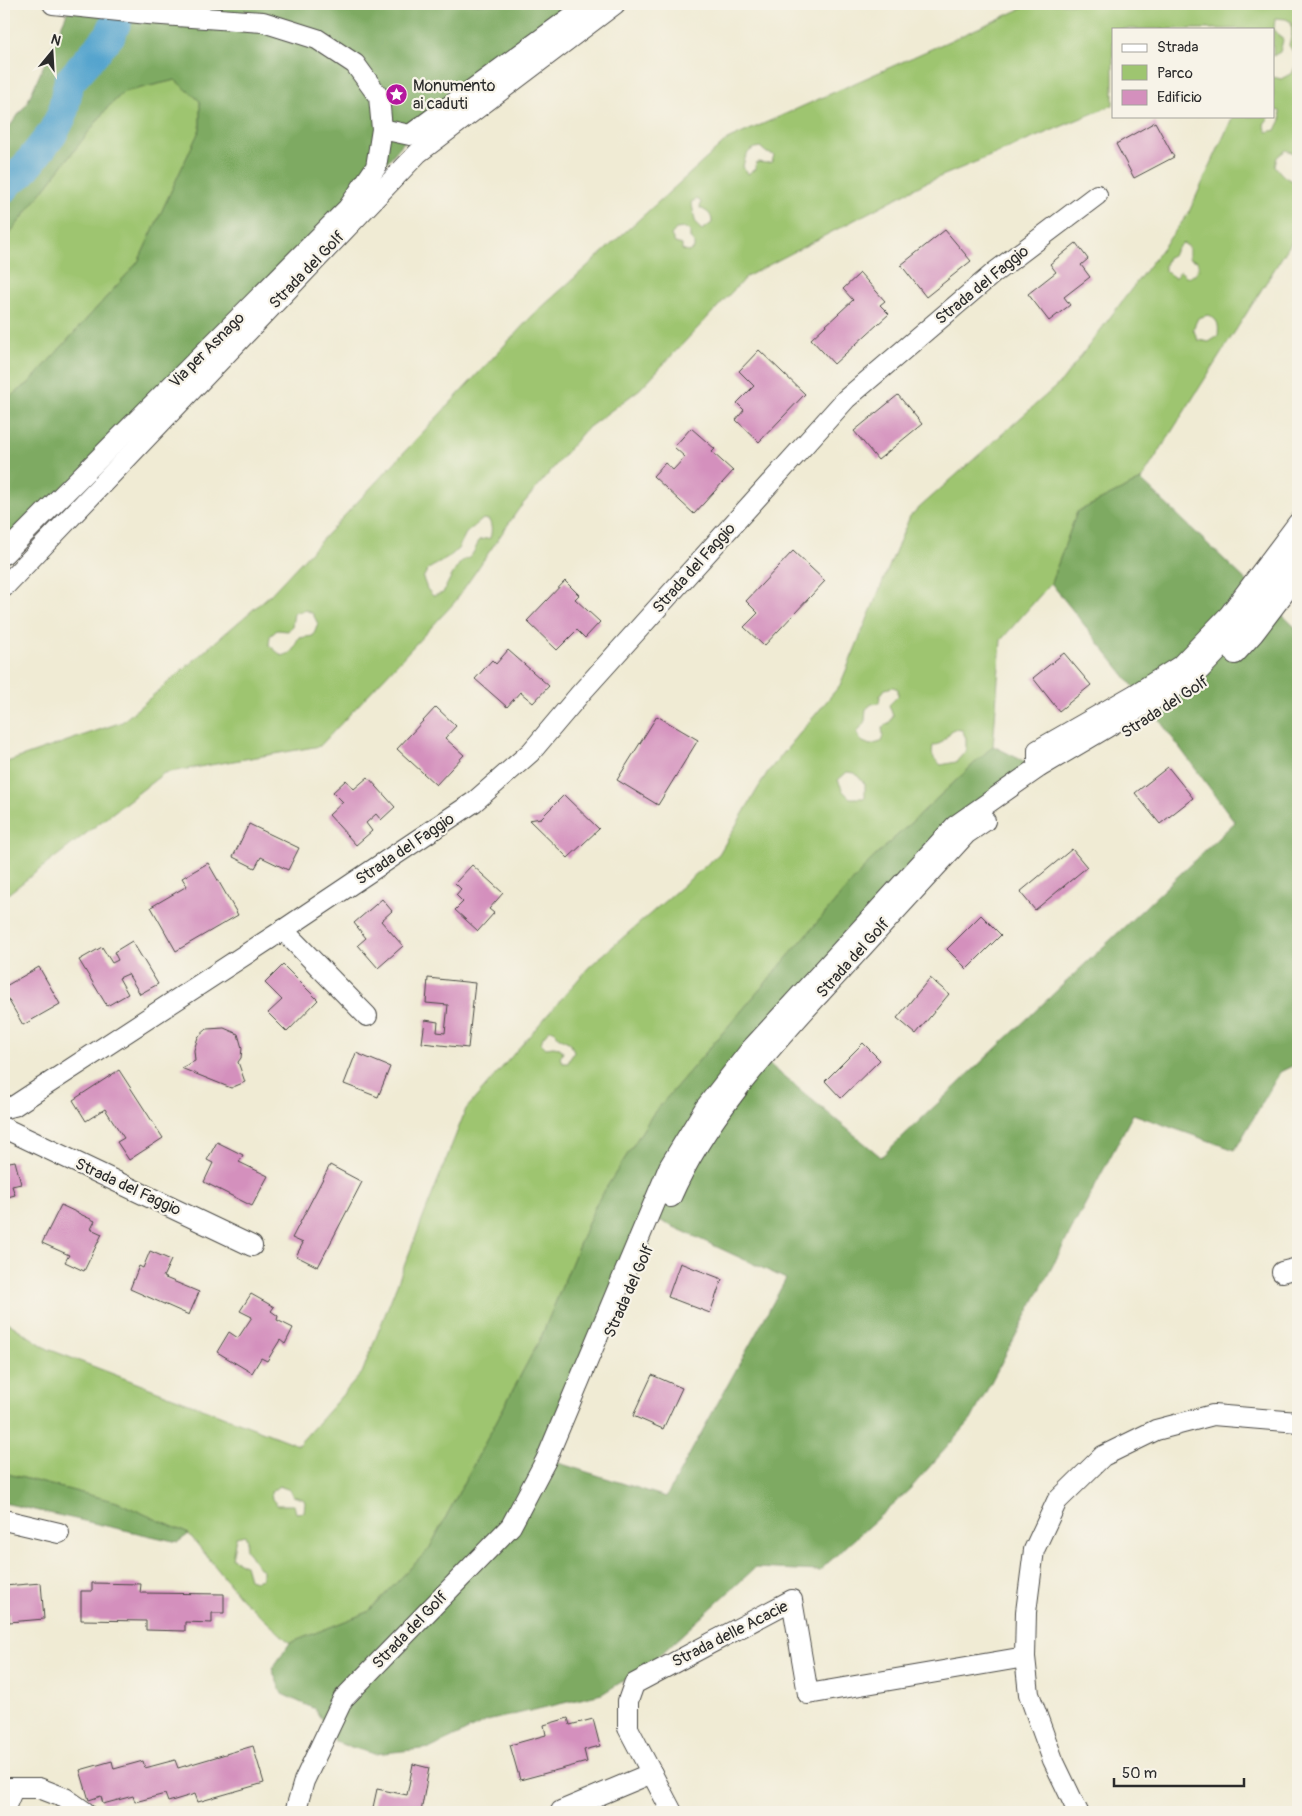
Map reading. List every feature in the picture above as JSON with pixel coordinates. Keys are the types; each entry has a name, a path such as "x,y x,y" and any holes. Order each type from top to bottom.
{"street":[{"name":"Via per Asnago","path":"4,554 348,208 376,167 382,129 379,97 355,64 317,39 263,22 148,14 53,4"},
{"path":"382,129 410,135 589,4"},
{"name":"Strada del Golf","path":"4,587 418,153 615,4"},
{"name":"Strada del Faggio","path":"4,1108 14,1106 474,802 531,752 580,694 846,399 994,272 1097,195"},
{"name":"Strada del Golf","path":"1038,768 1038,750 1134,695 1180,666 1228,615 1298,523"},
{"name":"Strada del Golf","path":"295,1812 304,1781 343,1699 511,1526 546,1460 669,1167 705,1108 751,1049 954,826 1038,768 1194,676 1243,625 1298,552"},
{"name":"Strada del Golf","path":"546,1460 572,1428 598,1361 680,1175 717,1116 763,1057 966,834 1050,776 1206,684 1254,633 1298,575"},
{"path":"283,930 367,1016"},
{"name":"Strada del Faggio","path":"4,1128 252,1246"},
{"path":"1078,1812 1053,1760 1029,1694 1025,1657 1026,1612 1034,1550 1057,1501 1103,1456 1156,1430 1213,1415 1298,1422"},
{"path":"4,1520 59,1533"},
{"name":"Strada delle Acacie","path":"672,1812 628,1728 628,1701 634,1684 792,1600 808,1694 1025,1657"},
{"path":"561,1811 652,1772"},
{"path":"4,1810 9,1789 39,1788 65,1798 85,1812"}],"green space":[{"path":"71,4 589,4 410,135 348,208 4,554 4,401 29,383 138,262 200,129 200,101 175,80 124,92 108,107 4,241 4,134 27,103"},
{"path":"1032,4 1298,4 1298,61 1289,45 1292,33 1291,22 1286,19 1275,18 1274,29 1112,28 1112,105 925,183 746,277 640,389 585,430 518,510 454,603 320,746 164,773 4,897 4,763 122,722 270,595 532,316 727,140","holes":["760,147 767,153 774,155 772,162 757,162 755,169 748,174 743,167 745,159 750,151","697,199 701,202 700,208 711,217 712,223 702,230 695,221 691,202","685,228 690,231 690,238 694,243 694,249 688,252 682,250 682,245 675,243 671,235 676,229","483,519 489,520 491,525 490,538 479,540 471,556 462,561 458,566 443,593 433,596 427,589 423,578 428,569 448,558 458,549 466,533","306,610 313,614 318,624 313,636 298,638 293,650 282,656 269,645 270,636 277,630 288,631 292,626 294,613"]},
{"path":"1274,29 1283,40 1280,52 1274,55"},
{"path":"1298,61 1298,168 1296,165 1296,154 1286,150 1277,157 1275,166 1285,177 1298,182 1298,232 1141,480 1077,512 1051,583 1001,640 993,746 870,861 653,1114 596,1204 542,1335 429,1549 368,1612 290,1643 240,1597 189,1534 117,1502 4,1473 4,1320 48,1349 298,1445 362,1373 466,1109 589,967 719,854 767,773 840,685 910,516 1062,381 1188,214 1232,118 1268,118 1264,124 1267,132 1276,130 1281,120 1280,111 1274,110 1274,77 1281,79 1292,73","holes":["1183,243 1189,247 1189,258 1197,261 1199,266 1196,274 1187,277 1180,271 1175,278 1165,271 1168,257 1173,256 1176,249","1208,315 1218,323 1218,336 1209,342 1198,340 1193,329 1198,318","893,687 898,689 898,696 889,705 893,716 889,724 882,728 881,742 870,745 861,741 857,733 865,721 866,709 872,704 879,703 880,696 885,689","953,729 962,730 966,738 966,751 956,762 941,765 933,757 933,746 941,743","847,772 855,773 865,784 865,798 850,798 843,791 838,780","549,1030 554,1030 559,1037 570,1043 574,1051 568,1063 563,1063 560,1058 563,1052 560,1048 546,1048 541,1043","279,1486 290,1490 293,1496 303,1499 305,1502 304,1512 296,1513 294,1505 277,1505 272,1499 271,1492","245,1535 247,1541 245,1549 262,1571 262,1579 255,1581 249,1579 245,1565 232,1558 236,1537"]},
{"path":"176,80 200,101 200,129 138,262 29,383 4,401 4,241 108,107 124,92"},
{"path":"1141,480 1298,630 1298,1063 1280,1072 1235,1150 1133,1114 971,1420 910,1489 819,1571 755,1568 650,1664 602,1694 487,1721 431,1748 374,1754 335,1742 315,1709 282,1694 272,1669 290,1643 368,1612 429,1549 542,1335 596,1204 653,1114 870,861 993,746 1038,768 955,826 751,1049 881,1157 1235,822 1148,705 1051,583 1077,512","holes":["648,1215 786,1279 666,1497 546,1459"]},
{"path":"4,1473 117,1502 189,1534 178,1542 4,1503"}],"building":[{"path":"1155,122 1174,157 1134,178 1116,144"},
{"path":"945,230 971,261 926,297 901,265"},
{"path":"1076,243 1088,259 1081,265 1090,277 1064,297 1070,305 1049,321 1028,294 1056,272 1050,264"},
{"path":"860,273 885,301 880,305 889,314 834,364 811,339 853,300 843,289"},
{"path":"759,350 805,394 759,442 736,420 744,410 737,403 754,386 739,371"},
{"path":"898,395 922,424 878,460 854,431"},
{"path":"691,428 715,449 712,452 733,471 694,514 653,476 665,463 673,470 685,457 674,447"},
{"path":"793,551 825,581 764,646 744,627 758,613 746,601"},
{"path":"565,581 579,595 575,599 600,622 585,638 577,630 557,650 527,621"},
{"path":"508,650 549,686 533,703 520,692 507,707 475,679 492,660 496,664"},
{"path":"1064,653 1091,685 1059,711 1033,678"},
{"path":"436,707 456,726 445,738 464,755 436,785 397,749"},
{"path":"657,716 698,740 658,805 617,780"},
{"path":"1168,767 1193,798 1160,824 1135,793"},
{"path":"368,777 395,807 381,820 376,814 366,823 372,831 356,845 329,815 343,802 333,792 346,780 354,789"},
{"path":"564,795 599,829 568,858 529,820 541,818"},
{"path":"249,824 299,848 288,870 261,857 255,868 233,857"},
{"path":"1072,849 1087,867 1035,910 1020,892"},
{"path":"208,863 238,915 176,951 151,907 187,886 182,878"},
{"path":"472,865 503,893 489,909 494,913 478,931 455,910 463,902 456,895 461,889 455,883"},
{"path":"382,899 392,911 381,921 403,946 378,968 358,945 366,938 354,923"},
{"path":"981,915 1001,935 967,969 947,949"},
{"path":"132,941 158,984 140,994 128,974 119,978 128,994 107,1006 79,960 102,947 112,963 118,960 114,952"},
{"path":"283,965 318,1000 287,1032 268,1013 282,1000 265,983"},
{"path":"39,967 60,1004 23,1025 4,992 4,987"},
{"path":"428,978 475,983 468,1048 422,1043 425,1020 438,1022 437,1032 445,1033 448,1005 426,1003"},
{"path":"930,978 949,994 916,1034 897,1018"},
{"path":"224,1028 238,1034 242,1048 241,1058 238,1062 245,1082 231,1088 181,1068 195,1061 194,1050 198,1037 207,1029"},
{"path":"863,1043 880,1060 841,1098 825,1081"},
{"path":"356,1053 390,1067 378,1097 344,1084"},
{"path":"119,1070 163,1138 129,1160 117,1142 124,1138 105,1109 86,1121 73,1100"},
{"path":"217,1142 243,1155 239,1162 268,1176 252,1206 204,1182 213,1163 207,1160"},
{"path":"15,1161 21,1184 12,1186 15,1195 4,1198 4,1163"},
{"path":"330,1165 362,1182 318,1267 296,1256 303,1243 292,1238"},
{"path":"61,1205 95,1221 91,1229 102,1234 84,1271 65,1262 69,1255 42,1243"},
{"path":"150,1251 171,1260 163,1277 199,1292 189,1315 130,1289 139,1266 143,1268"},
{"path":"680,1263 722,1279 710,1313 668,1297"},
{"path":"251,1294 274,1307 271,1311 278,1316 277,1320 293,1328 285,1344 280,1340 267,1361 261,1358 252,1373 217,1352 229,1332 238,1338 252,1317 240,1311"},
{"path":"652,1375 682,1388 663,1429 633,1416"},
{"path":"41,1583 44,1619 9,1622 9,1614 4,1614 4,1586"},
{"path":"92,1583 141,1584 140,1593 224,1594 224,1613 212,1613 212,1623 185,1622 185,1631 146,1630 146,1621 81,1620 81,1591 92,1591"},
{"path":"568,1718 570,1725 593,1719 600,1746 584,1750 587,1762 520,1780 510,1745 546,1735 544,1725"},
{"path":"253,1746 264,1783 198,1802 195,1794 168,1802 165,1794 135,1802 133,1796 103,1804 101,1796 89,1800 80,1770 112,1761 114,1769 143,1761 145,1768 175,1760 178,1768"},
{"path":"413,1764 429,1768 421,1812 372,1812 377,1789 407,1795"}],"waterway":[{"path":"4,188 7,183 21,173 52,134 62,115 69,82 110,35 124,4"}],"place":[{"name":"Monumento ai caduti","path":"397,95"}]}
